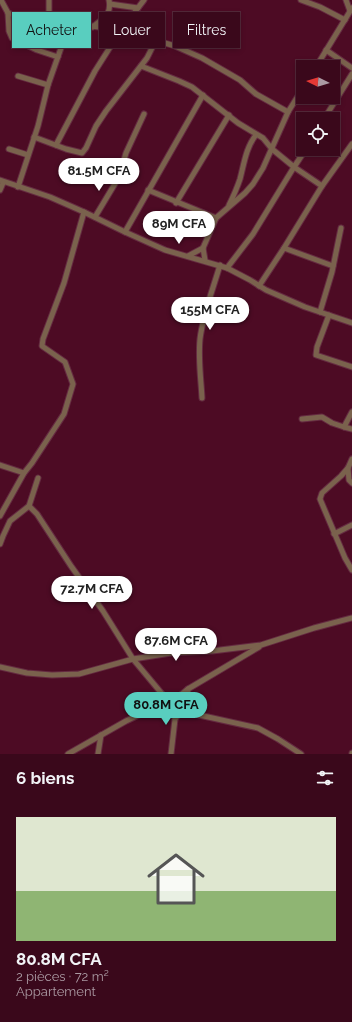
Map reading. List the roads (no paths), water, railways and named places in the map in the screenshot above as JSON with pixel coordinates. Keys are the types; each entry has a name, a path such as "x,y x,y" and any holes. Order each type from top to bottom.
{"street":[{"path":"1,0 8,13 10,36 37,50 58,57"},
{"path":"49,0 49,12"},
{"path":"135,12 144,0"},
{"path":"301,0 320,7 345,20"},
{"path":"320,60 351,10 346,0"},
{"path":"93,26 106,16 109,2 138,8"},
{"path":"8,13 12,14"},
{"path":"93,26 99,27"},
{"path":"165,43 202,58 240,80 256,94 288,112"},
{"path":"18,187 61,48"},
{"path":"56,145 95,71 110,48"},
{"path":"34,137 77,153 82,153 86,148 96,126 106,111 141,66 153,48"},
{"path":"326,50 352,68"},
{"path":"141,66 192,87 256,135 263,138 272,149 294,167 322,186"},
{"path":"328,112 352,74"},
{"path":"18,76 48,85"},
{"path":"125,232 203,95"},
{"path":"205,260 203,248 216,218 245,193 253,184 263,168 288,112 296,99"},
{"path":"95,217 119,176 126,153 144,114"},
{"path":"176,202 229,115"},
{"path":"229,206 240,179 243,163 256,135"},
{"path":"259,286 322,186 352,144"},
{"path":"9,149 28,156"},
{"path":"226,268 253,234 301,156"},
{"path":"0,190 1,182 50,197 165,250 220,265 266,290 352,323"},
{"path":"148,190 216,218"},
{"path":"0,516 24,473 64,414 73,384 65,362 42,346 43,338 64,283 84,212"},
{"path":"320,312 333,266 341,228"},
{"path":"188,256 203,248"},
{"path":"284,248 333,266"},
{"path":"202,398 199,358 202,324 220,265"},
{"path":"328,315 317,347 316,355 352,368"},
{"path":"344,427 352,412"},
{"path":"302,419 322,417 332,423 352,429"},
{"path":"352,459 348,468 341,476 320,495 322,505 334,534 352,570"},
{"path":"0,465 24,473"},
{"path":"348,468 349,480 352,483"},
{"path":"0,544 2,536 10,521 29,506 38,478"},
{"path":"29,506 37,514 103,611 133,659 168,701"},
{"path":"334,534 352,525"},
{"path":"0,667 28,673 71,675 133,659 171,653 212,651 261,645 314,628 352,618"},
{"path":"68,754 126,721 168,701 176,699 188,689 261,645"},
{"path":"175,719 185,707 188,689"},
{"path":"176,699 185,707 199,715 258,728 301,754"},
{"path":"171,754 176,699"},
{"path":"98,754 101,735"}]}
